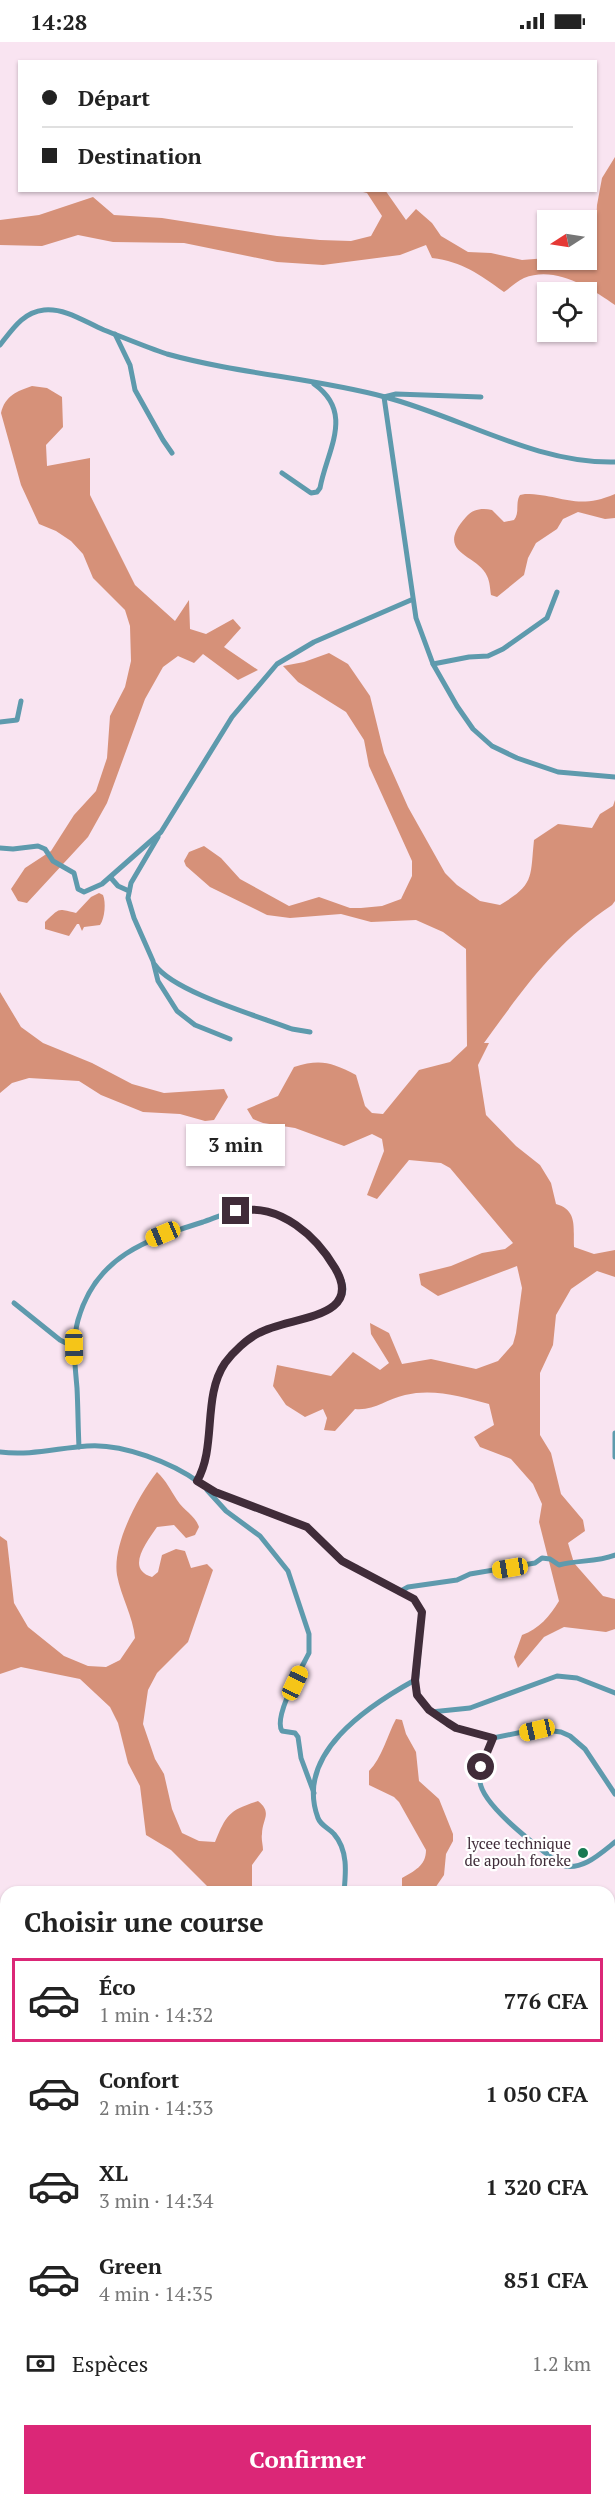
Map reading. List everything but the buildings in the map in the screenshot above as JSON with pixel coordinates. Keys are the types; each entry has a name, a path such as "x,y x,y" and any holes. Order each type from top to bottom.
{"street":[{"path":"0,345 23,318 33,312 53,310 74,316 168,354 243,371 384,397 428,410 553,456 592,462 615,462"},
{"path":"115,334 130,365 135,390 172,453"},
{"path":"282,473 311,493 317,492 320,488 333,442 337,415 328,398 312,383"},
{"path":"384,397 396,394 481,397"},
{"path":"384,397 411,600 423,642 473,729 492,746 538,767 558,772 615,777"},
{"path":"434,664 488,656 503,649 547,618 557,592"},
{"path":"310,1032 292,1029 182,987 162,975 153,961 134,918 128,898 129,891 135,875 232,717 278,664 314,642 411,600"},
{"path":"0,722 17,720 21,701"},
{"path":"0,848 38,846 45,849 54,861 74,873 78,889 84,892 96,888 111,878 161,832"},
{"path":"111,878 118,886 129,891"},
{"path":"153,961 158,981 177,1011 195,1025 230,1039"},
{"path":"79,1446 74,1347 78,1320 94,1284 114,1262 136,1246 173,1231 236,1211 251,1208 265,1210 286,1218 307,1232 335,1268 343,1283 343,1294 336,1305 326,1311 259,1332 225,1363 217,1377 205,1463 197,1481"},
{"path":"14,1302 60,1340 74,1347"},
{"path":"615,1433 615,1456"},
{"path":"0,1452 30,1453 94,1445 127,1450 167,1465 204,1486 251,1507 307,1527 342,1561 414,1599 422,1612 415,1680 417,1695 431,1712 456,1728 493,1738 549,1729 570,1736 585,1749 615,1794"},
{"path":"204,1486 226,1511 260,1536 269,1546 288,1571 296,1590 309,1634 309,1653 281,1713 279,1725 282,1731 295,1733 298,1737 301,1758 314,1793 319,1821 332,1832 341,1845 345,1862 344,1886"},
{"path":"399,1592 408,1587 457,1581 470,1574 535,1563 542,1558 550,1559 559,1565 579,1560 606,1559 615,1555"},
{"path":"431,1712 470,1708 557,1676 577,1678 615,1694"},
{"path":"314,1793 319,1770 342,1730 383,1699 415,1680"},
{"path":"493,1738 481,1767 480,1782 484,1795 503,1818 566,1867 588,1863 615,1842"}],"shaded area":[{"path":"615,157 615,305 597,293 597,282 576,282 548,274 524,278 504,292 470,270 453,262 432,258 426,245 400,255 323,265 277,262 184,243 113,242 78,235 42,246 0,245 0,220 39,215 93,197 114,215 162,218 277,236 351,241 371,236 382,216 367,193 363,192 386,192 406,220 416,209 432,223 441,236 468,252 491,253 522,260 537,259 537,270 597,270 597,205 602,178"},
{"path":"32,386 47,388 62,397 63,427 46,445 47,466 90,458 90,495 135,585 175,621 189,600 190,629 206,634 233,619 241,628 224,647 258,670 238,680 203,654 194,663 178,656 163,667 145,699 107,803 88,837 27,903 18,901 11,889 25,868 51,851 74,815 96,791 107,758 110,716 125,687 131,661 130,626 125,610 93,578 83,554 71,541 39,524 21,485 1,413 5,402 12,395"},
{"path":"615,494 615,518 605,519 578,512 563,519 557,529 536,543 528,558 524,575 497,597 491,595 488,578 482,569 461,552 454,539 457,529 466,517 481,509 492,510 504,522 514,520 520,495 589,501"},
{"path":"329,653 348,664 370,696 384,753 408,807 445,873 457,885 480,901 500,905 520,891 531,872 534,840 558,824 592,828 600,814 613,806 615,800 615,901 574,935 542,968 484,1043 489,1043 478,1065 486,1115 516,1146 540,1165 551,1183 556,1204 571,1215 574,1227 574,1247 594,1254 615,1250 615,1277 597,1271 571,1289 556,1315 553,1345 540,1373 540,1435 551,1453 561,1494 583,1520 585,1531 568,1543 574,1563 603,1596 615,1599 615,1629 606,1632 564,1627 544,1637 518,1668 514,1657 522,1635 544,1621 559,1601 539,1522 542,1504 533,1484 511,1459 480,1447 474,1437 494,1425 489,1404 448,1394 416,1393 398,1397 374,1407 355,1409 335,1431 324,1430 327,1418 323,1409 305,1417 286,1405 273,1386 277,1365 331,1376 353,1352 380,1370 389,1363 371,1334 370,1323 389,1333 402,1364 431,1359 476,1369 498,1361 513,1344 522,1288 517,1266 438,1296 421,1285 419,1274 451,1266 482,1253 505,1249 513,1243 450,1168 441,1163 409,1160 377,1199 367,1195 384,1151 382,1139 372,1134 344,1146 295,1128 263,1123 253,1119 247,1109 278,1096 294,1067 325,1063 356,1075 365,1106 372,1113 383,1114 419,1070 450,1062 467,1046 466,949 443,932 416,920 371,922 341,914 290,918 267,915 210,887 186,866 184,861 189,852 204,846 221,858 240,879 289,906 319,897 350,908 382,906 401,899 412,876 412,861 369,766 364,740 346,712 298,682 283,666 304,662"},
{"path":"99,893 103,895 105,906 100,925 84,927 82,931 77,924 69,936 45,929 45,922 57,912 62,910 76,913 91,897"},
{"path":"0,992 21,1027 43,1043 92,1063 132,1084 164,1093 224,1089 228,1097 214,1120 205,1121 180,1114 143,1112 101,1095 79,1081 29,1078 12,1083 0,1093"},
{"path":"157,1472 199,1527 195,1535 186,1538 174,1525 157,1527 144,1547 139,1562 144,1573 152,1577 158,1572 162,1555 176,1549 185,1551 191,1568 207,1564 213,1570 188,1642 157,1673 148,1690 143,1724 155,1759 164,1774 172,1809 182,1833 199,1841 215,1842 222,1825 241,1807 258,1801 265,1809 266,1816 262,1829 263,1850 252,1865 252,1886 207,1886 171,1850 146,1835 140,1786 128,1763 118,1723 110,1707 80,1679 21,1667 0,1674 0,1536 7,1541 14,1603 28,1627 64,1656 88,1666 106,1667 120,1660 135,1638 117,1575 117,1563 128,1520 142,1493"},
{"path":"396,1719 402,1720 406,1734 416,1752 419,1781 439,1799 453,1834 453,1841 446,1854 444,1875 436,1886 402,1886 402,1878 422,1864 426,1850 399,1802 394,1797 369,1785 369,1771 381,1753"}],"place":[{"name":"lycee technique de apouh foreke","path":"583,1853"}],"route":[{"path":"236,1211 251,1208 265,1210 286,1218 307,1232 339,1274 343,1283 343,1294 336,1305 326,1311 259,1332 225,1363 217,1377 205,1463 197,1481 215,1492 307,1527 342,1561 414,1599 420,1605 422,1612 415,1680 417,1695 429,1710 456,1728 493,1738 481,1767"}]}
